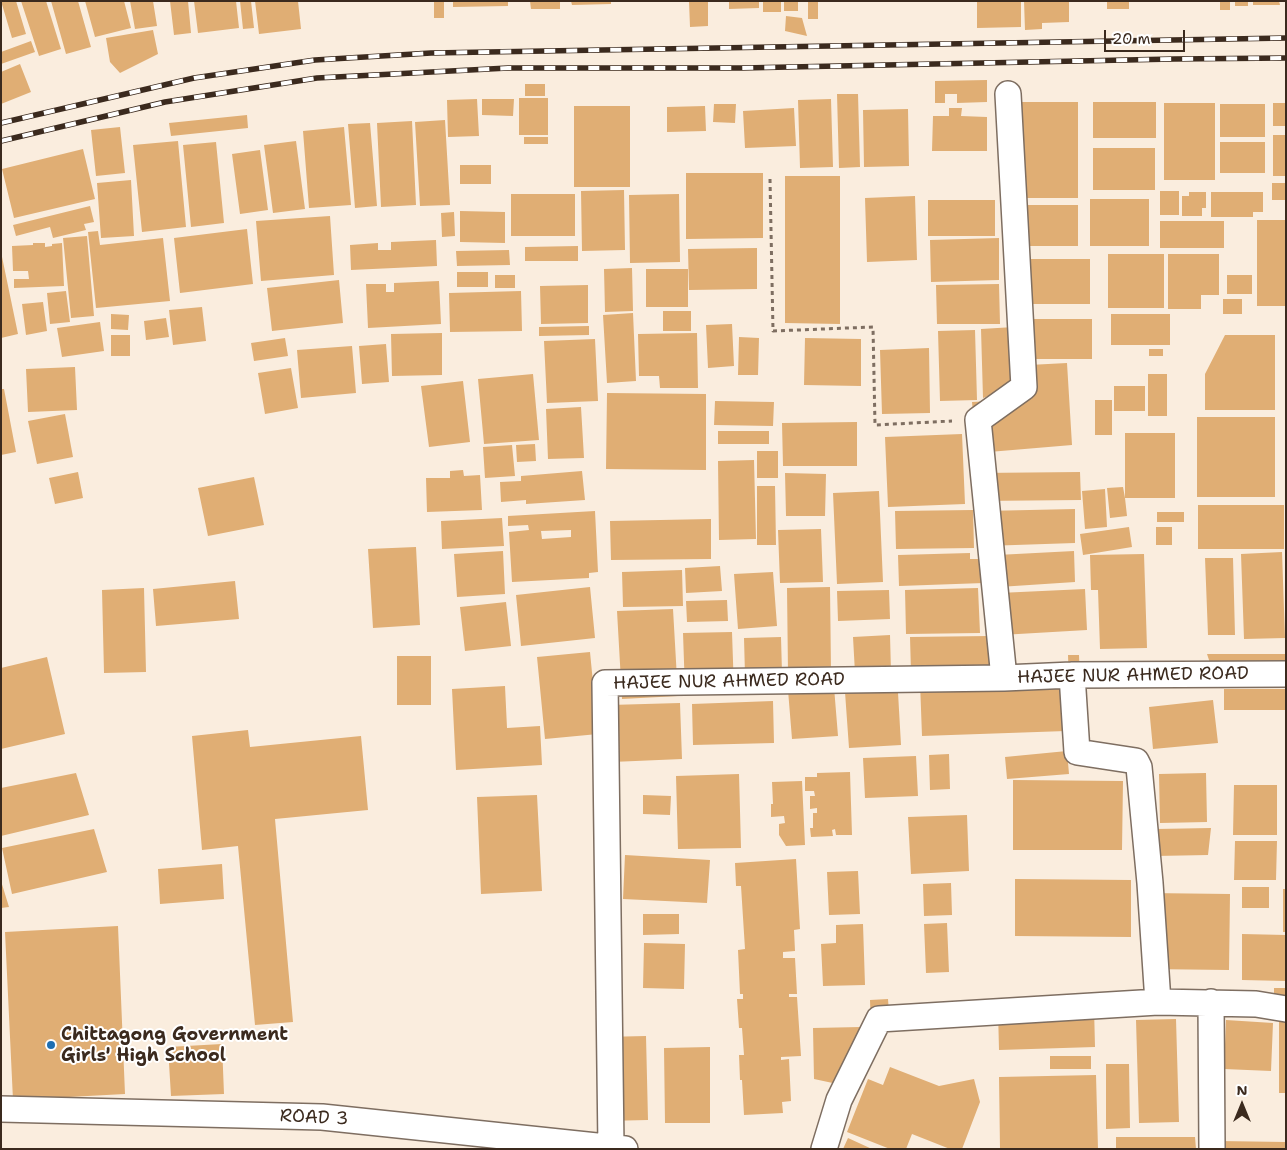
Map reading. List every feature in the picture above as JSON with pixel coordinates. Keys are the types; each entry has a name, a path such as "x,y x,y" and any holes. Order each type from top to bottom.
{"street":[{"path":"1004,678 978,420 1024,387 1008,94"},
{"name":"HAJEE NUR AHMED ROAD","path":"618,1148 605,683 1004,678 1072,675 1286,674"},
{"path":"1072,675 1077,752 1136,761 1139,767 1150,883 1158,1002"},
{"path":"824,1149 839,1100 880,1019 1158,1002 1256,1004 1286,1009"},
{"path":"1211,1002 1212,1149"},
{"name":"ROAD 3","path":"1,1109 322,1117 618,1148"}],"path":[{"path":"770,179 773,331 873,327 875,425 978,420"}],"building":[{"path":"1,1 16,1 26,34 12,38"},
{"path":"21,1 46,1 61,49 39,56"},
{"path":"51,1 78,1 91,47 66,54"},
{"path":"85,1 124,1 131,28 95,37"},
{"path":"130,1 153,1 157,26 135,29"},
{"path":"170,1 188,1 191,33 174,35"},
{"path":"194,1 236,1 239,28 198,33"},
{"path":"240,1 251,1 254,28 243,29"},
{"path":"255,1 298,1 301,29 259,34"},
{"path":"434,1 444,1 444,18 434,18"},
{"path":"453,1 508,1 508,6 453,7"},
{"path":"530,1 560,1 560,9 531,9"},
{"path":"571,1 611,1 611,4 572,5"},
{"path":"689,1 708,1 708,26 690,27"},
{"path":"729,1 759,1 759,8 729,9"},
{"path":"763,1 781,1 781,12 763,12"},
{"path":"784,1 798,1 798,11 784,11"},
{"path":"808,1 818,1 818,19 808,19"},
{"path":"977,1 1021,1 1021,27 977,28"},
{"path":"1024,1 1069,1 1069,22 1042,23 1042,29 1025,30"},
{"path":"1107,1 1129,1 1129,9 1107,9"},
{"path":"1220,1 1230,1 1230,10 1220,10"},
{"path":"1235,1 1248,1 1248,6 1235,6"},
{"path":"1253,1 1279,1 1280,5 1253,5"},
{"path":"786,16 802,18 807,36 785,31"},
{"path":"153,30 158,54 120,73 110,62 106,38"},
{"path":"31,41 35,52 1,64 1,52"},
{"path":"20,64 31,92 1,104 1,72"},
{"path":"987,80 987,102 957,103 957,94 945,94 945,103 935,103 935,81"},
{"path":"525,84 545,84 545,96 525,96"},
{"path":"837,94 858,94 860,167 839,168"},
{"path":"519,98 548,98 548,135 519,135"},
{"path":"477,99 479,136 448,137 447,100"},
{"path":"482,99 514,99 513,116 482,115"},
{"path":"831,99 833,167 800,168 798,100"},
{"path":"1012,102 1078,102 1078,198 1012,198"},
{"path":"1093,102 1156,102 1156,138 1093,138"},
{"path":"1164,103 1215,103 1215,180 1164,180"},
{"path":"1273,103 1286,103 1286,126 1273,126"},
{"path":"714,104 736,104 735,123 713,122"},
{"path":"1220,104 1265,104 1265,137 1220,137"},
{"path":"574,106 630,106 630,187 574,187"},
{"path":"705,106 706,131 667,132 667,107"},
{"path":"794,108 796,146 745,148 743,111"},
{"path":"949,108 962,108 961,116 987,117 987,151 932,151 933,116 949,116"},
{"path":"908,109 909,166 864,167 863,110"},
{"path":"247,115 248,128 171,136 169,123"},
{"path":"445,120 450,205 420,206 415,122"},
{"path":"412,121 416,205 381,207 377,123"},
{"path":"370,123 377,206 355,208 348,124"},
{"path":"120,127 125,173 96,176 91,130"},
{"path":"344,127 351,205 309,208 303,131"},
{"path":"1273,135 1286,135 1286,176 1273,176"},
{"path":"524,137 548,137 548,144 524,144"},
{"path":"178,141 186,227 142,232 133,145"},
{"path":"296,141 305,209 273,213 264,145"},
{"path":"216,142 224,223 191,227 183,145"},
{"path":"1220,142 1265,142 1265,173 1220,173"},
{"path":"1093,148 1155,148 1155,190 1093,190"},
{"path":"83,149 95,199 14,218 2,169"},
{"path":"260,150 268,210 240,214 232,154"},
{"path":"460,165 491,165 491,184 460,184"},
{"path":"686,173 763,173 763,238 686,239"},
{"path":"785,176 840,176 840,324 785,323"},
{"path":"131,180 134,236 101,238 97,183"},
{"path":"1272,183 1286,183 1286,200 1272,200"},
{"path":"624,190 625,250 582,251 581,191"},
{"path":"1160,191 1179,191 1179,215 1160,215"},
{"path":"1189,192 1206,192 1206,208 1202,208 1202,216 1182,216 1182,196 1189,196"},
{"path":"1211,192 1263,192 1263,212 1253,212 1253,217 1211,217"},
{"path":"511,194 575,194 575,236 511,236"},
{"path":"679,194 680,262 630,263 629,195"},
{"path":"915,196 917,260 867,262 865,198"},
{"path":"1090,199 1149,199 1149,246 1090,246"},
{"path":"928,200 995,200 995,236 928,236"},
{"path":"1015,205 1078,205 1078,246 1015,246"},
{"path":"90,206 94,222 84,224 86,230 53,238 50,227 16,236 13,225"},
{"path":"460,211 505,212 505,243 460,242"},
{"path":"454,212 455,236 442,237 441,213"},
{"path":"330,216 334,275 261,281 256,221"},
{"path":"1257,220 1286,220 1286,306 1257,306"},
{"path":"1160,221 1224,221 1224,248 1160,248"},
{"path":"247,229 253,284 180,293 174,238"},
{"path":"98,231 100,245 163,238 170,301 96,308 88,232"},
{"path":"87,236 94,316 71,318 63,238"},
{"path":"999,238 999,280 931,282 930,240"},
{"path":"436,240 437,266 351,270 350,245 378,243 378,250 391,250 391,242"},
{"path":"33,243 45,243 45,247 62,243 64,286 14,288 14,279 29,279 28,271 13,271 12,246 33,245"},
{"path":"578,246 578,261 525,261 525,247"},
{"path":"757,248 757,289 689,290 688,249"},
{"path":"509,250 510,265 457,266 456,251"},
{"path":"1,252 18,334 1,338"},
{"path":"1108,254 1164,254 1164,308 1108,308"},
{"path":"1168,254 1219,254 1219,295 1201,295 1201,309 1168,309"},
{"path":"1013,259 1090,259 1090,304 1013,304"},
{"path":"632,268 633,311 605,312 604,269"},
{"path":"646,269 688,269 688,307 646,307"},
{"path":"457,272 488,272 488,287 457,287"},
{"path":"495,275 515,275 515,288 495,288"},
{"path":"1227,275 1252,275 1252,294 1227,294"},
{"path":"339,280 343,323 272,331 267,288"},
{"path":"439,281 441,324 368,328 366,284 386,284 386,292 394,292 394,283"},
{"path":"999,284 1000,324 937,324 936,285"},
{"path":"588,285 588,323 541,324 540,286"},
{"path":"66,291 70,322 50,324 47,293"},
{"path":"521,291 522,331 450,332 449,293"},
{"path":"1223,299 1242,299 1242,314 1223,314"},
{"path":"43,302 47,331 26,335 22,304"},
{"path":"202,307 206,341 173,345 169,310"},
{"path":"663,311 691,311 691,331 663,331"},
{"path":"633,313 636,381 607,383 603,315"},
{"path":"111,314 129,315 128,330 111,329"},
{"path":"1111,314 1170,314 1170,345 1111,345"},
{"path":"166,318 169,337 146,340 144,321"},
{"path":"1025,319 1092,319 1092,359 1025,359"},
{"path":"100,322 104,351 62,357 57,328"},
{"path":"732,324 734,366 708,368 706,325"},
{"path":"589,326 589,335 539,336 539,327"},
{"path":"1014,327 1016,386 983,398 981,329"},
{"path":"975,330 977,400 940,401 938,331"},
{"path":"442,333 442,375 392,376 391,334"},
{"path":"697,333 698,388 660,388 659,376 639,376 638,334"},
{"path":"111,335 130,335 130,356 111,356"},
{"path":"1225,335 1275,335 1275,410 1205,410 1205,374"},
{"path":"739,337 759,338 758,375 738,375"},
{"path":"285,338 288,356 254,361 251,343"},
{"path":"805,338 861,339 861,386 804,385"},
{"path":"595,339 598,401 547,403 544,341"},
{"path":"386,344 389,382 362,384 359,346"},
{"path":"352,346 356,393 301,398 297,350"},
{"path":"929,348 930,413 882,414 880,350"},
{"path":"1149,349 1163,349 1163,356 1149,356"},
{"path":"1067,363 1072,445 977,453 972,402 1032,399 1029,365"},
{"path":"75,367 77,410 28,412 26,369"},
{"path":"291,368 298,408 265,414 258,373"},
{"path":"533,374 539,440 484,444 478,379"},
{"path":"1148,374 1167,374 1167,416 1148,416"},
{"path":"463,381 470,442 429,447 421,386"},
{"path":"1114,386 1145,386 1145,411 1114,411"},
{"path":"1,389 4,389 16,452 1,455"},
{"path":"607,393 706,394 706,470 606,469"},
{"path":"1095,400 1112,400 1112,435 1095,435"},
{"path":"715,401 774,402 773,426 714,425"},
{"path":"581,407 584,458 548,459 546,409"},
{"path":"65,414 73,457 37,464 28,421"},
{"path":"1197,417 1275,417 1275,497 1197,497"},
{"path":"857,422 857,466 783,466 782,423"},
{"path":"718,431 769,431 769,444 718,444"},
{"path":"1125,433 1175,433 1175,498 1125,498"},
{"path":"962,434 965,504 888,507 885,437"},
{"path":"535,444 536,461 517,462 516,445"},
{"path":"512,445 515,476 485,478 483,447"},
{"path":"757,451 778,451 778,478 757,478"},
{"path":"754,460 756,539 719,540 718,461"},
{"path":"463,470 464,476 480,475 482,510 427,512 426,478 450,478 450,471"},
{"path":"582,471 585,500 526,504 526,500 501,502 500,482 521,481 521,476"},
{"path":"78,472 83,498 55,504 49,478"},
{"path":"1080,472 1081,500 979,501 979,473"},
{"path":"785,473 826,474 825,516 786,516"},
{"path":"254,477 264,525 208,536 198,488"},
{"path":"757,486 775,486 776,545 757,545"},
{"path":"1123,487 1127,516 1110,518 1107,488"},
{"path":"1105,489 1107,527 1085,529 1082,491"},
{"path":"879,491 883,582 837,584 833,493"},
{"path":"1198,505 1284,505 1284,549 1198,549"},
{"path":"1075,509 1075,543 985,546 984,511"},
{"path":"973,510 974,548 896,549 895,511"},
{"path":"595,511 598,572 589,573 589,578 512,582 509,532 529,530 528,525 508,526 508,516","holes":["571,530 571,537 542,539 541,531"]},
{"path":"1157,512 1184,512 1184,522 1157,522"},
{"path":"502,518 504,546 442,549 441,521"},
{"path":"711,519 711,559 611,560 610,521"},
{"path":"1129,527 1132,547 1083,555 1080,534"},
{"path":"1156,527 1172,527 1172,545 1156,545"},
{"path":"821,529 823,582 780,583 778,530"},
{"path":"416,547 420,625 373,628 368,549"},
{"path":"503,551 505,594 457,597 454,554"},
{"path":"1074,551 1075,582 999,587 997,555"},
{"path":"1282,552 1285,638 1244,639 1241,554"},
{"path":"970,553 970,559 983,559 984,583 899,586 898,555"},
{"path":"1144,554 1147,648 1100,649 1098,590 1091,590 1090,555"},
{"path":"1205,558 1233,558 1235,635 1208,635"},
{"path":"720,566 722,591 686,593 685,568"},
{"path":"682,570 683,606 623,607 622,572"},
{"path":"773,572 777,626 738,629 734,574"},
{"path":"235,581 239,619 156,626 153,589"},
{"path":"590,587 595,638 521,646 516,595"},
{"path":"830,587 831,672 788,673 787,588"},
{"path":"144,588 146,672 104,673 102,590"},
{"path":"978,588 980,633 906,634 905,590"},
{"path":"1085,589 1087,630 1001,635 999,593"},
{"path":"889,590 890,619 838,621 837,591"},
{"path":"727,600 728,621 687,622 686,601"},
{"path":"506,602 511,646 465,651 460,607"},
{"path":"673,609 678,696 622,699 617,611"},
{"path":"732,632 734,690 685,691 683,633"},
{"path":"890,635 891,672 855,673 853,637"},
{"path":"989,636 989,671 911,672 910,637"},
{"path":"781,637 782,673 745,675 744,638"},
{"path":"590,652 598,734 545,739 537,657"},
{"path":"1207,654 1286,654 1286,684 1217,684"},
{"path":"1068,655 1079,655 1080,683 1069,683"},
{"path":"397,656 431,656 431,705 397,705"},
{"path":"47,657 65,734 1,749 1,668"},
{"path":"897,675 901,745 849,748 844,678"},
{"path":"1065,677 1066,731 922,736 920,682"},
{"path":"505,686 507,728 540,726 542,765 456,770 452,689"},
{"path":"834,687 838,736 792,739 788,690"},
{"path":"1224,689 1286,689 1286,710 1224,710"},
{"path":"1213,700 1218,743 1153,749 1149,707"},
{"path":"773,701 774,743 693,745 692,704"},
{"path":"680,703 682,759 612,762 610,705"},
{"path":"248,730 250,747 361,736 368,810 275,819 293,1022 255,1025 238,846 202,850 192,736"},
{"path":"1067,751 1069,774 1007,779 1005,757"},
{"path":"949,754 950,789 930,790 929,755"},
{"path":"916,756 918,796 865,798 863,758"},
{"path":"850,772 852,835 836,835 835,829 832,830 833,836 811,837 810,828 813,828 813,813 817,813 817,808 810,809 810,796 815,796 814,791 805,791 805,777 817,777 817,773"},
{"path":"76,773 89,815 1,836 1,788"},
{"path":"1206,773 1207,822 1160,823 1159,774"},
{"path":"739,774 741,848 678,849 676,776"},
{"path":"1013,780 1123,781 1122,850 1013,850"},
{"path":"802,781 805,845 786,846 779,835 779,824 785,823 784,816 771,817 771,804 773,804 772,782"},
{"path":"1234,785 1277,785 1277,835 1233,835"},
{"path":"537,795 542,891 481,894 477,797"},
{"path":"643,795 671,796 670,815 643,814"},
{"path":"967,815 969,871 911,874 908,817"},
{"path":"1211,828 1208,855 1155,856 1156,829"},
{"path":"94,829 107,872 12,894 2,848"},
{"path":"1235,841 1277,841 1276,880 1234,880"},
{"path":"625,855 710,860 707,903 623,899"},
{"path":"796,859 800,929 794,930 795,951 783,952 783,958 795,958 797,994 789,994 789,997 797,997 801,1056 781,1057 781,1060 789,1059 791,1101 782,1102 783,1113 744,1115 739,1055 744,1055 742,1028 739,1028 737,999 743,999 743,994 740,994 738,950 745,949 741,886 736,886 735,863"},
{"path":"222,864 224,899 160,904 158,869"},
{"path":"858,871 860,914 829,915 827,872"},
{"path":"1015,879 1131,880 1131,937 1015,936"},
{"path":"1,881 9,907 1,908"},
{"path":"951,883 952,915 924,916 923,884"},
{"path":"1242,887 1269,887 1269,908 1242,908"},
{"path":"1283,889 1286,889 1286,932 1283,932"},
{"path":"1148,893 1230,894 1229,970 1147,969"},
{"path":"643,914 679,914 679,934 643,935"},
{"path":"947,923 949,972 926,973 924,924"},
{"path":"863,924 865,985 823,986 821,944 836,943 836,925"},
{"path":"118,926 125,1094 13,1100 5,932"},
{"path":"1242,934 1286,935 1286,981 1242,980"},
{"path":"644,943 685,944 684,989 643,988"},
{"path":"1274,988 1286,988 1286,1004 1274,1004"},
{"path":"888,999 890,1026 871,1027 870,1000"},
{"path":"1094,1007 1095,1047 999,1050 998,1010"},
{"path":"1176,1019 1179,1122 1139,1123 1136,1020"},
{"path":"1226,1020 1273,1023 1271,1071 1224,1069"},
{"path":"1279,1020 1286,1020 1286,1093 1279,1093"},
{"path":"861,1027 862,1048 850,1049 842,1085 814,1079 813,1028"},
{"path":"646,1036 648,1120 605,1121 603,1037"},
{"path":"222,1044 224,1094 171,1096 168,1047"},
{"path":"710,1047 710,1123 665,1123 664,1048"},
{"path":"1050,1056 1091,1056 1091,1069 1050,1069"},
{"path":"1106,1064 1129,1064 1130,1128 1106,1129"},
{"path":"890,1067 939,1086 974,1079 980,1102 962,1149 950,1149 912,1134 906,1149 890,1149 847,1132 868,1079 883,1085"},
{"path":"1096,1075 1098,1149 1000,1149 999,1077"},
{"path":"1116,1137 1195,1137 1196,1149 1116,1149"},
{"path":"848,1138 872,1149 843,1149"},
{"path":"1218,1141 1286,1142 1286,1149 1218,1149"}],"railway":[{"path":"1,123 194,78 315,60 431,53 1286,38"},
{"path":"1,141 165,102 317,78 508,68 742,68 1286,58"}],"place":[{"name":"Chittagong Government Girls' High School","path":"51,1045"}]}
